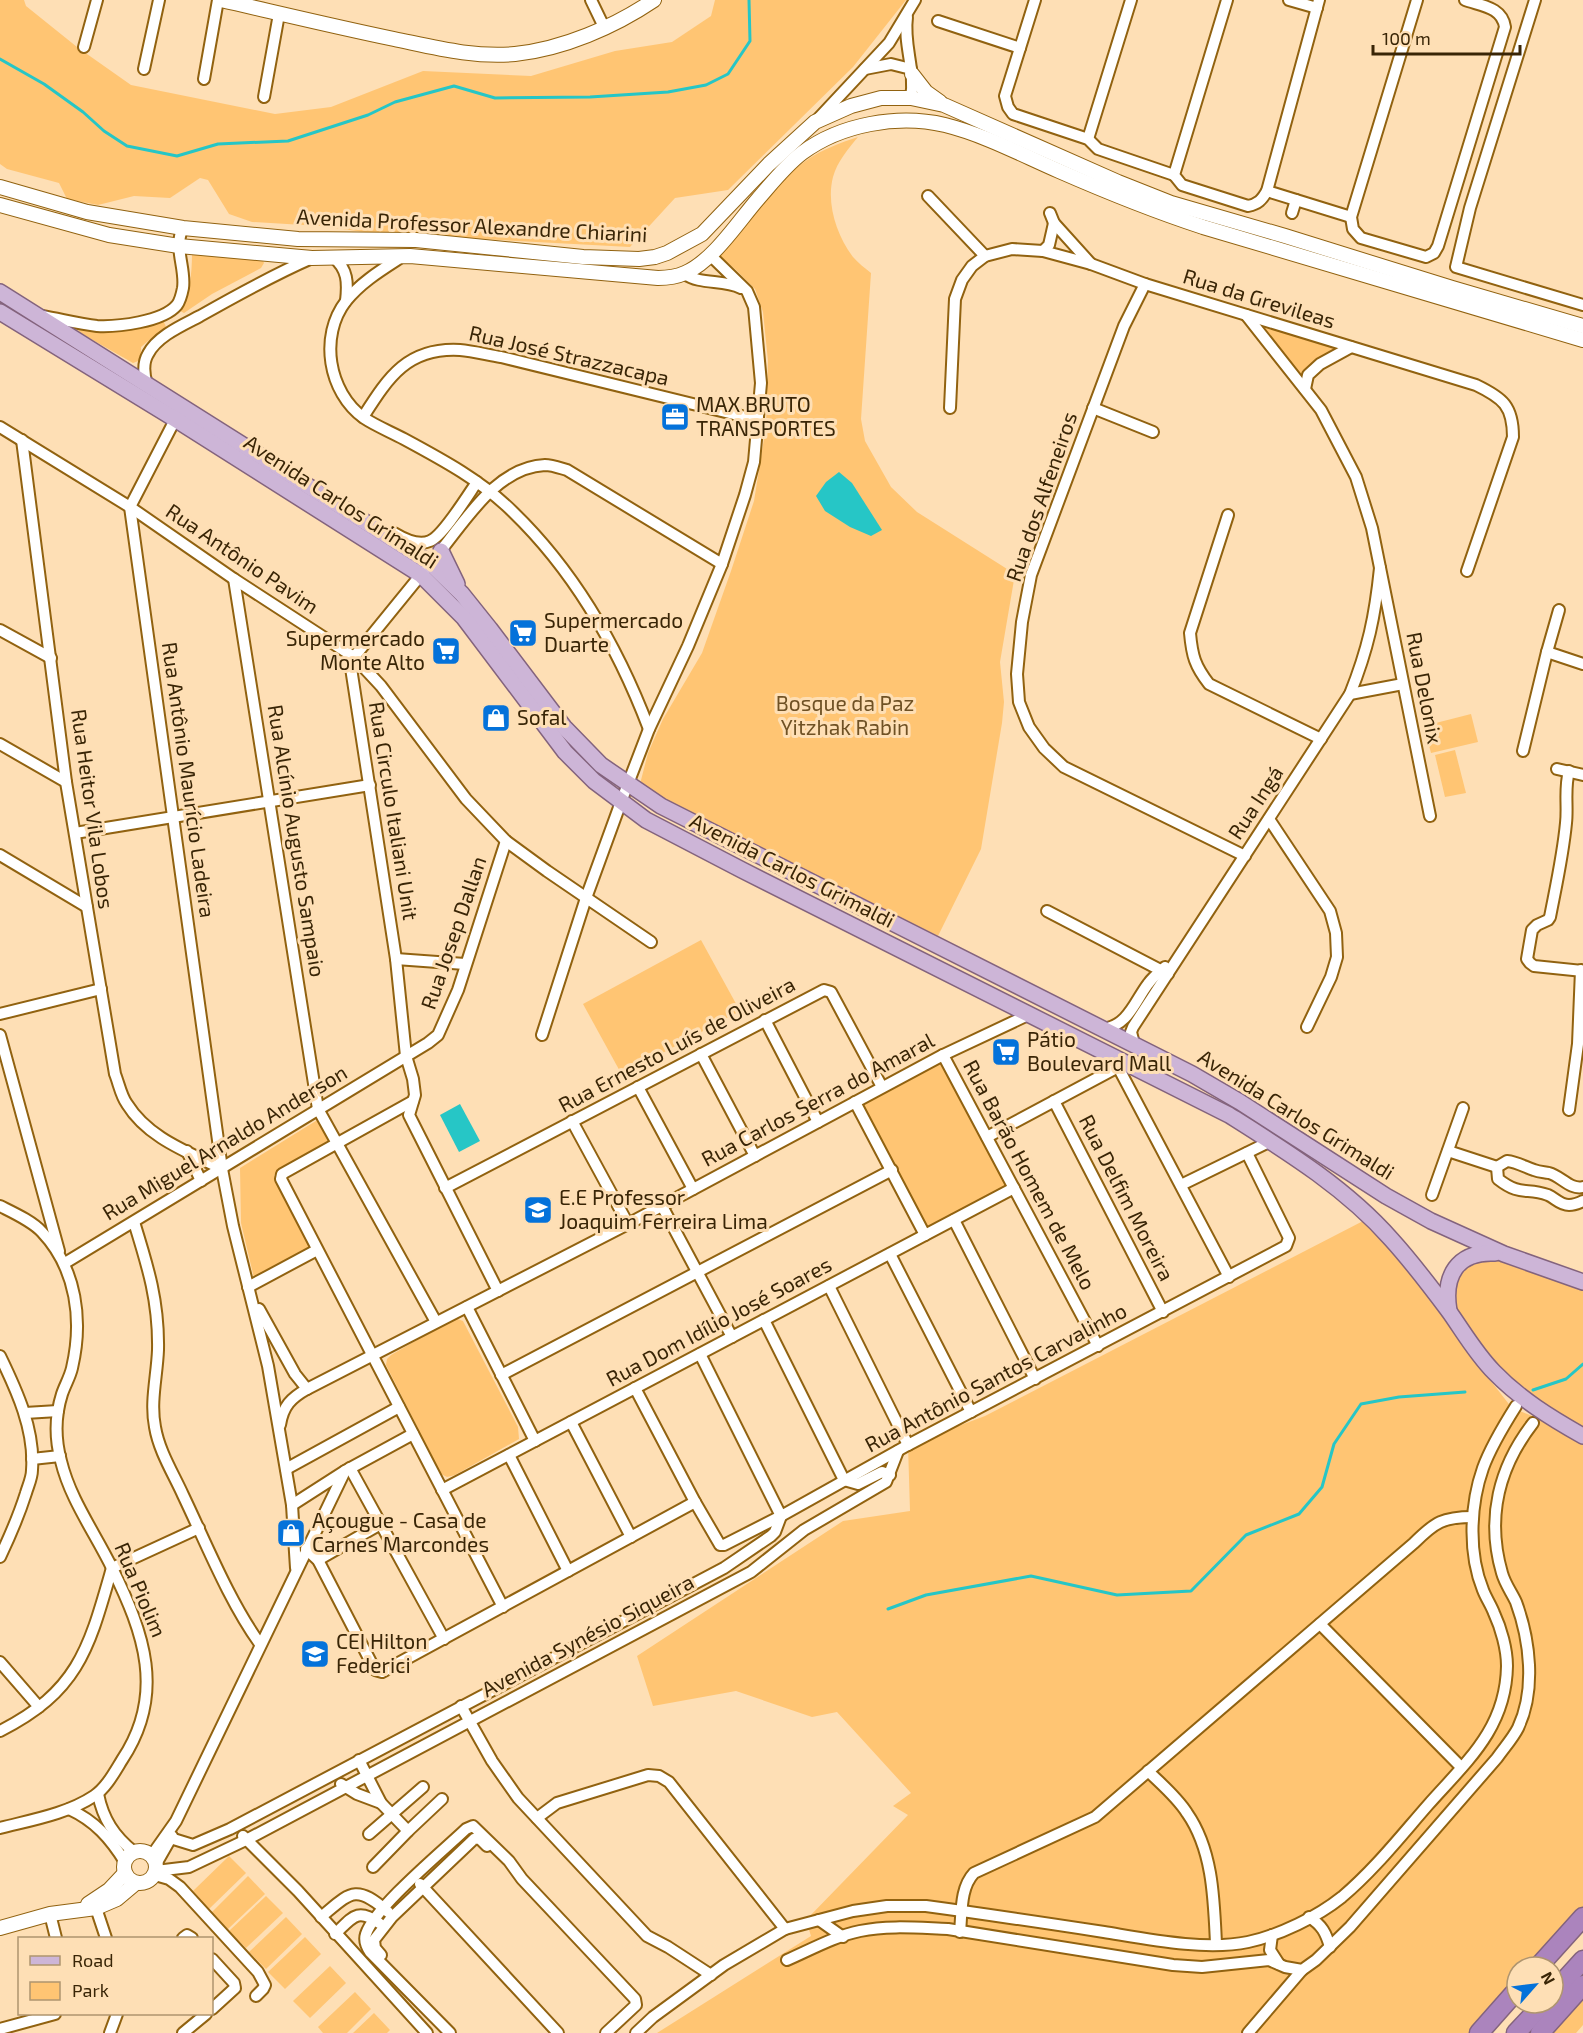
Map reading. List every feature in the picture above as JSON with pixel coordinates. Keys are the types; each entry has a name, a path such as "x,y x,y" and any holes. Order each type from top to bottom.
{"highway":[{"path":"1549,1955 1583,1917"},
{"path":"1565,1980 1583,1960"},
{"path":"1540,2033 1583,1984"},
{"path":"1479,2033 1505,2004"},
{"path":"1516,2033 1533,2015"}],"main road":[{"path":"219,0 435,48 482,54 514,54 547,48 604,27 654,0"},
{"path":"911,72 926,92 944,105 1171,202 1583,326"},
{"name":"Avenida Professor Alexandre Chiarini","path":"0,187 87,212 183,228 298,238 416,240 624,259 655,257 686,244 702,234 716,222 769,164 815,122 833,112 881,98 911,98 944,105"},
{"path":"891,121 901,117 911,98"},
{"name":"Avenida Professor Alexandre Chiarini","path":"0,205 109,235 179,246 312,258 403,256 445,258 658,278 673,277 685,274 710,255 781,171 803,153 826,139 853,129 891,121 910,120 944,125 975,134 1105,191 1194,224 1583,340"},
{"path":"685,274 678,263 686,244"},
{"name":"Avenida Carlos Grimaldi","path":"0,292 147,386 178,414 462,594 564,727 601,765 661,806 1192,1074 1240,1102 1386,1197 1431,1221 1504,1254 1580,1279"},
{"name":"Avenida Carlos Grimaldi","path":"1,314 361,520 425,569 565,752 594,781 646,820 1030,1014 1116,1062 1228,1115 1321,1177 1365,1212 1392,1239 1449,1311 1468,1342 1495,1373 1541,1412 1583,1436"},
{"path":"441,550 462,594"},
{"path":"1030,1014 1032,1010 1039,1009 1068,1020 1083,1020"},
{"path":"1116,1062 1127,1056 1134,1044"},
{"path":"1449,1311 1447,1286 1459,1263 1482,1252 1504,1254"},
{"path":"95,1904 109,1890 125,1867 127,1858 134,1852 144,1851 155,1866 145,1883 136,1883 127,1877 125,1867"},
{"path":"0,1928 117,1899 136,1883"}],"street":[{"path":"84,47 97,0"},
{"path":"144,69 159,0"},
{"path":"204,79 219,0"},
{"path":"591,0 604,27"},
{"path":"815,122 889,44 915,0"},
{"path":"1035,0 1005,96 1013,114 1088,139 1098,149 1174,175 1182,185 1248,206 1263,199 1267,191 1318,4 1289,0"},
{"path":"1088,139 1131,0"},
{"path":"1174,175 1227,0"},
{"path":"1417,0 1351,217 1353,229 1361,238 1426,257 1434,253 1438,246 1505,27 1504,19 1498,11 1465,0"},
{"path":"1452,288 1470,208 1535,0"},
{"path":"908,11 906,45 913,87 911,98"},
{"path":"264,97 279,14"},
{"path":"938,21 1020,48"},
{"path":"865,69 891,64 911,72"},
{"path":"1267,191 1351,217"},
{"path":"928,196 985,256 972,266 962,280 955,299 950,408"},
{"path":"1292,213 1296,200"},
{"path":"1043,251 1048,245 1052,218 1091,264"},
{"path":"36,314 96,326 112,326 147,320 167,312 179,302 183,287 179,246 183,228"},
{"name":"Rua da Grevileas","path":"985,256 1012,249 1043,251 1476,385 1495,394 1506,404 1513,420 1513,437 1467,571"},
{"path":"542,1035 586,898 621,802 650,729 722,564 754,462 760,383 759,346 754,307 747,291 710,255"},
{"path":"403,256 377,273 346,301 335,320 330,351 334,378 347,401 363,417 446,462 490,491 545,546 573,582 617,656 650,729"},
{"path":"333,257 339,262 346,276 346,301"},
{"name":"Avenida Professor Alexandre Chiarini","path":"147,386 144,373 148,352 175,330 255,284 312,258"},
{"path":"1456,267 1583,305"},
{"path":"685,274 691,278 729,283 747,291"},
{"name":"Rua dos Alfeneiros","path":"1145,284 1124,326 1031,575 1022,622 1017,674 1019,702 1029,727 1044,748 1064,767 1245,856"},
{"path":"167,312 175,330"},
{"name":"Rua Delonix","path":"1246,315 1321,410 1356,477 1372,528 1430,816"},
{"path":"1305,389 1308,375 1320,364 1351,347"},
{"name":"Rua José Strazzacapa","path":"363,417 394,372 414,358 437,350 461,350 501,357 758,420"},
{"path":"1093,408 1153,432"},
{"path":"130,507 178,414"},
{"name":"Rua Antônio Pavim","path":"0,427 130,507 234,579 354,657 381,686 466,799 506,841 651,942"},
{"name":"Rua Heitor Vila Lobos","path":"22,440 66,782 115,1074 126,1103 143,1125 167,1141 222,1169"},
{"path":"354,657 490,491 501,481 530,467 548,465 567,470 722,564"},
{"path":"361,520 378,525 404,539 432,541 446,526 477,482"},
{"name":"Rua Antônio Maurício Ladeira","path":"130,507 222,1169 233,1226 250,1291"},
{"path":"1228,515 1190,633 1191,651 1197,669 1209,684 1321,739"},
{"name":"Rua Ingá","path":"1165,973 1185,948 1350,694 1365,658 1375,616 1380,568"},
{"name":"Rua Alcínio Augusto Sampaio","path":"234,579 318,1109"},
{"path":"1523,751 1559,610"},
{"path":"0,630 51,658"},
{"path":"1547,652 1583,664"},
{"name":"Rua Circulo Italiani Unit","path":"354,657 351,668 396,959 406,1056 415,1095 409,1110 410,1120 498,1291"},
{"path":"1350,694 1403,684"},
{"path":"0,744 66,782"},
{"path":"1557,768 1583,775"},
{"path":"1569,771 1564,840 1550,917 1532,930 1527,959 1534,966 1582,970 1578,1044 1569,1110"},
{"path":"75,833 370,785"},
{"path":"1269,819 1330,911 1336,933 1337,957 1331,977 1307,1027"},
{"name":"Rua Josep Dallan","path":"406,1056 438,1035 458,990 506,841"},
{"path":"0,855 87,907"},
{"path":"1047,911 1165,973"},
{"path":"396,959 465,964"},
{"path":"1103,1029 1111,1028 1124,1020 1147,985 1165,973"},
{"path":"1134,1044 1131,1032 1165,973"},
{"path":"0,1014 101,989"},
{"name":"Rua Ernesto Luís de Oliveira","path":"445,1188 765,1020 828,990 882,1088"},
{"name":"Rua Carlos Serra do Amaral","path":"279,1431 285,1406 291,1399 307,1389 628,1224 943,1054 1030,1014"},
{"path":"765,1020 818,1122"},
{"name":"Rua Piolim","path":"0,1035 77,1303 78,1334 72,1370 58,1411 57,1436 60,1456 70,1489 112,1568 136,1620 144,1646 147,1670 143,1715 134,1742 98,1794 69,1809 0,1828"},
{"path":"701,1054 756,1156"},
{"name":"Rua Barão Homem de Melo","path":"943,1054 1098,1346"},
{"name":"Rua Miguel Arnaldo Anderson","path":"63,1260 134,1222 406,1056"},
{"path":"987,1137 1054,1101 1116,1062 1229,1277"},
{"path":"638,1087 693,1189"},
{"path":"413,1101 280,1177 503,1607"},
{"name":"Rua Delfim Moreira","path":"1054,1101 1163,1312"},
{"path":"855,1102 925,1235"},
{"path":"1432,1195 1463,1108"},
{"path":"318,1109 436,1323"},
{"path":"572,1121 628,1224"},
{"path":"1181,1185 1270,1141"},
{"path":"187,1151 201,1181"},
{"path":"1448,1151 1497,1167 1508,1161 1517,1162 1538,1172 1559,1177 1570,1185 1583,1187"},
{"name":"Rua Antônio Santos Carvalinho","path":"695,1502 720,1545 724,1545 1286,1246 1289,1238 1247,1153"},
{"path":"1497,1167 1498,1179 1508,1187 1521,1192 1549,1195 1559,1203 1571,1206 1583,1201"},
{"path":"501,1374 891,1170"},
{"name":"Rua Dom Idílio José Soares","path":"442,1490 1014,1188"},
{"path":"0,1206 42,1231 63,1260"},
{"path":"662,1206 732,1337"},
{"path":"954,1220 1035,1378"},
{"path":"134,1222 153,1285 157,1315 158,1350 153,1406 155,1429 163,1453 199,1528 247,1625 260,1644"},
{"path":"250,1291 317,1250"},
{"path":"890,1254 972,1412"},
{"path":"764,1320 844,1480 858,1484 882,1472 890,1475 903,1448 829,1286"},
{"path":"250,1291 290,1365 307,1389"},
{"path":"250,1291 268,1366 292,1505 296,1568"},
{"path":"467,1307 535,1441"},
{"path":"700,1354 781,1516"},
{"path":"0,1356 20,1396 32,1460 32,1473 20,1512 0,1557"},
{"path":"306,1549 318,1560 378,1672 444,1639 695,1502 635,1388"},
{"path":"636,2033 653,2017 711,1975 784,1929 864,1910 887,1906 926,1906 1199,1945 1247,1942 1272,1935 1341,1898 1371,1870 1484,1741 1500,1711 1507,1664 1502,1635 1483,1590 1475,1563 1473,1518 1483,1467 1516,1406"},
{"path":"286,1469 399,1407"},
{"path":"25,1413 58,1411"},
{"path":"572,1422 631,1537"},
{"path":"1248,2033 1302,1970 1316,1960 1350,1927 1497,1758 1518,1728 1530,1670 1529,1654 1515,1601 1502,1575 1495,1524 1499,1492 1506,1466 1520,1440 1533,1423"},
{"path":"292,1505 347,1470 413,1434"},
{"path":"509,1455 568,1571"},
{"path":"32,1460 60,1456"},
{"path":"256,1996 265,1985 258,1972 180,1887 155,1866 296,1568 347,1470"},
{"path":"347,1470 444,1639"},
{"name":"Avenida Synésio Siqueira","path":"155,1866 174,1870 194,1864 248,1839 751,1572 804,1530 883,1484 890,1475"},
{"name":"Avenida Synésio Siqueira","path":"193,1845 230,1829 724,1568 776,1532 781,1516"},
{"path":"960,1932 964,1890 968,1880 974,1874 1095,1817 1431,1527 1453,1517 1473,1518"},
{"path":"318,1560 379,1525"},
{"path":"0,1731 23,1719 39,1707 68,1679 95,1627 112,1568 199,1528"},
{"path":"1320,1624 1461,1767"},
{"path":"0,1662 39,1707"},
{"path":"461,1706 492,1761 518,1798 647,1936 674,1950 711,1975"},
{"path":"359,1760 381,1803 408,1831"},
{"path":"1149,1771 1187,1813 1200,1839 1209,1864 1216,1944"},
{"path":"333,1774 343,1787 381,1803"},
{"path":"537,1818 557,1803 648,1775 659,1776 669,1782 784,1929"},
{"path":"369,1834 423,1787"},
{"path":"98,1794 109,1826 134,1852"},
{"path":"374,1867 442,1799"},
{"path":"69,1809 83,1816 103,1832 125,1867"},
{"path":"379,1923 383,1909 466,1829 473,1826 509,1861 522,1879 635,1999 636,2005 606,2033"},
{"path":"230,1829 248,1839 427,2033"},
{"path":"169,1838 193,1845 194,1864"},
{"path":"450,2033 370,1952 365,1942 366,1934 379,1923 392,1917 477,1838 507,1868 522,1879"},
{"path":"414,1878 558,2033"},
{"path":"321,1917 347,1895 353,1893 360,1894 392,1917"},
{"path":"95,1904 106,1937"},
{"path":"864,1910 868,1930"},
{"path":"50,1914 56,1937"},
{"path":"335,1934 357,1915 366,1914 379,1923"},
{"path":"1309,1917 1326,1932 1330,1947"},
{"path":"819,1920 843,1937"},
{"path":"787,1960 843,1937 868,1930 915,1928 960,1932 1173,1965 1202,1967 1269,1960 1302,1970"},
{"path":"1272,1935 1270,1950 1279,1964"},
{"path":"213,1960 234,1983 235,1988 213,2008"},
{"path":"0,2029 49,2015"},
{"path":"110,2033 116,2015"},
{"path":"183,2033 204,2015"},
{"path":"26,2022 29,2033"}],"green space":[{"path":"0,0 24,0 26,6 77,47 131,85 275,114 331,107 423,71 531,76 615,51 672,42 711,16 715,0 906,0 853,67 728,190 675,198 630,247 372,233 320,226 252,222 229,214 208,180 200,178 170,198 134,196 98,205 67,199 59,183 7,169 0,164"},
{"name":"Bosque da Paz Yitzhak Rabin","path":"858,137 837,166 831,187 831,198 834,219 847,249 871,273 861,419 865,441 891,487 917,512 1015,574 1000,662 1004,702 1002,723 981,849 938,936 691,815 640,784 648,753 663,719 702,653 731,571 754,501 766,426 768,361 763,312 755,289 718,255 760,204 794,169 819,153"},
{"path":"192,253 262,259 264,263 261,268 212,294 184,313 180,311 190,283"},
{"path":"163,320 167,329 141,347 141,360 133,363 77,331 111,332"},
{"path":"1255,321 1343,348 1303,381"},
{"path":"1471,714 1478,742 1431,753 1424,726"},
{"path":"1455,750 1466,793 1445,797 1435,755"},
{"path":"701,940 740,1011 622,1075 583,1004"},
{"path":"941,1060 1008,1186 928,1229 861,1103"},
{"path":"319,1119 334,1140 274,1175 311,1246 254,1278 241,1223 240,1168"},
{"path":"1365,1220 1413,1276 1461,1343 1512,1408 1583,1436 1583,1918 1550,1955 1505,1955 1505,2005 1480,2033 657,2033 811,1936 806,1920 908,1815 893,1806 911,1793 837,1712 812,1717 736,1691 653,1706 637,1656 843,1521 910,1511 908,1445 985,1416"},
{"path":"1493,1258 1583,1289 1583,1430 1520,1389 1482,1350 1452,1302 1455,1280 1468,1264"},
{"path":"455,1318 463,1321 518,1427 519,1439 455,1475 447,1477 441,1474 386,1365 391,1355"},
{"path":"229,1856 246,1873 209,1909 193,1891"},
{"path":"248,1876 265,1894 228,1929 212,1912"},
{"path":"266,1896 283,1913 246,1948 229,1931"},
{"path":"286,1917 302,1934 266,1969 249,1952"},
{"path":"305,1937 321,1954 285,1989 268,1972"},
{"path":"330,1966 346,1983 310,2018 293,2001"},
{"path":"355,1992 371,2009 347,2033 323,2033 318,2027"},
{"path":"1583,1999 1583,2025 1576,2033 1552,2033"},
{"path":"374,2013 390,2030 387,2033 353,2033"}],"water":[{"path":"839,472 852,483 882,530 871,536 850,527 825,511 816,496 826,482"},
{"path":"460,1104 480,1141 459,1152 440,1115"}],"waterway":[{"path":"0,59 44,84 127,146 177,156 218,144 288,141 368,115 395,102 454,86 495,98 590,97 668,92 706,85 728,74 750,41 749,0"},
{"path":"1533,1390 1566,1379 1583,1364"},
{"path":"888,1609 926,1595 1031,1576 1117,1595 1191,1591 1246,1535 1299,1514 1322,1487 1334,1444 1361,1404 1399,1397 1465,1392"}],"place":[{"name":"MAX BRUTO TRANSPORTES","path":"675,417"},
{"name":"Supermercado Duarte","path":"523,633"},
{"name":"Supermercado Monte Alto","path":"446,651"},
{"name":"Sofal","path":"496,718"},
{"name":"Pátio Boulevard Mall","path":"1006,1052"},
{"name":"E.E Professor Joaquim Ferreira Lima","path":"538,1210"},
{"name":"Açougue - Casa de Carnes Marcondes","path":"291,1533"},
{"name":"CEI Hilton Federici","path":"315,1654"}]}
